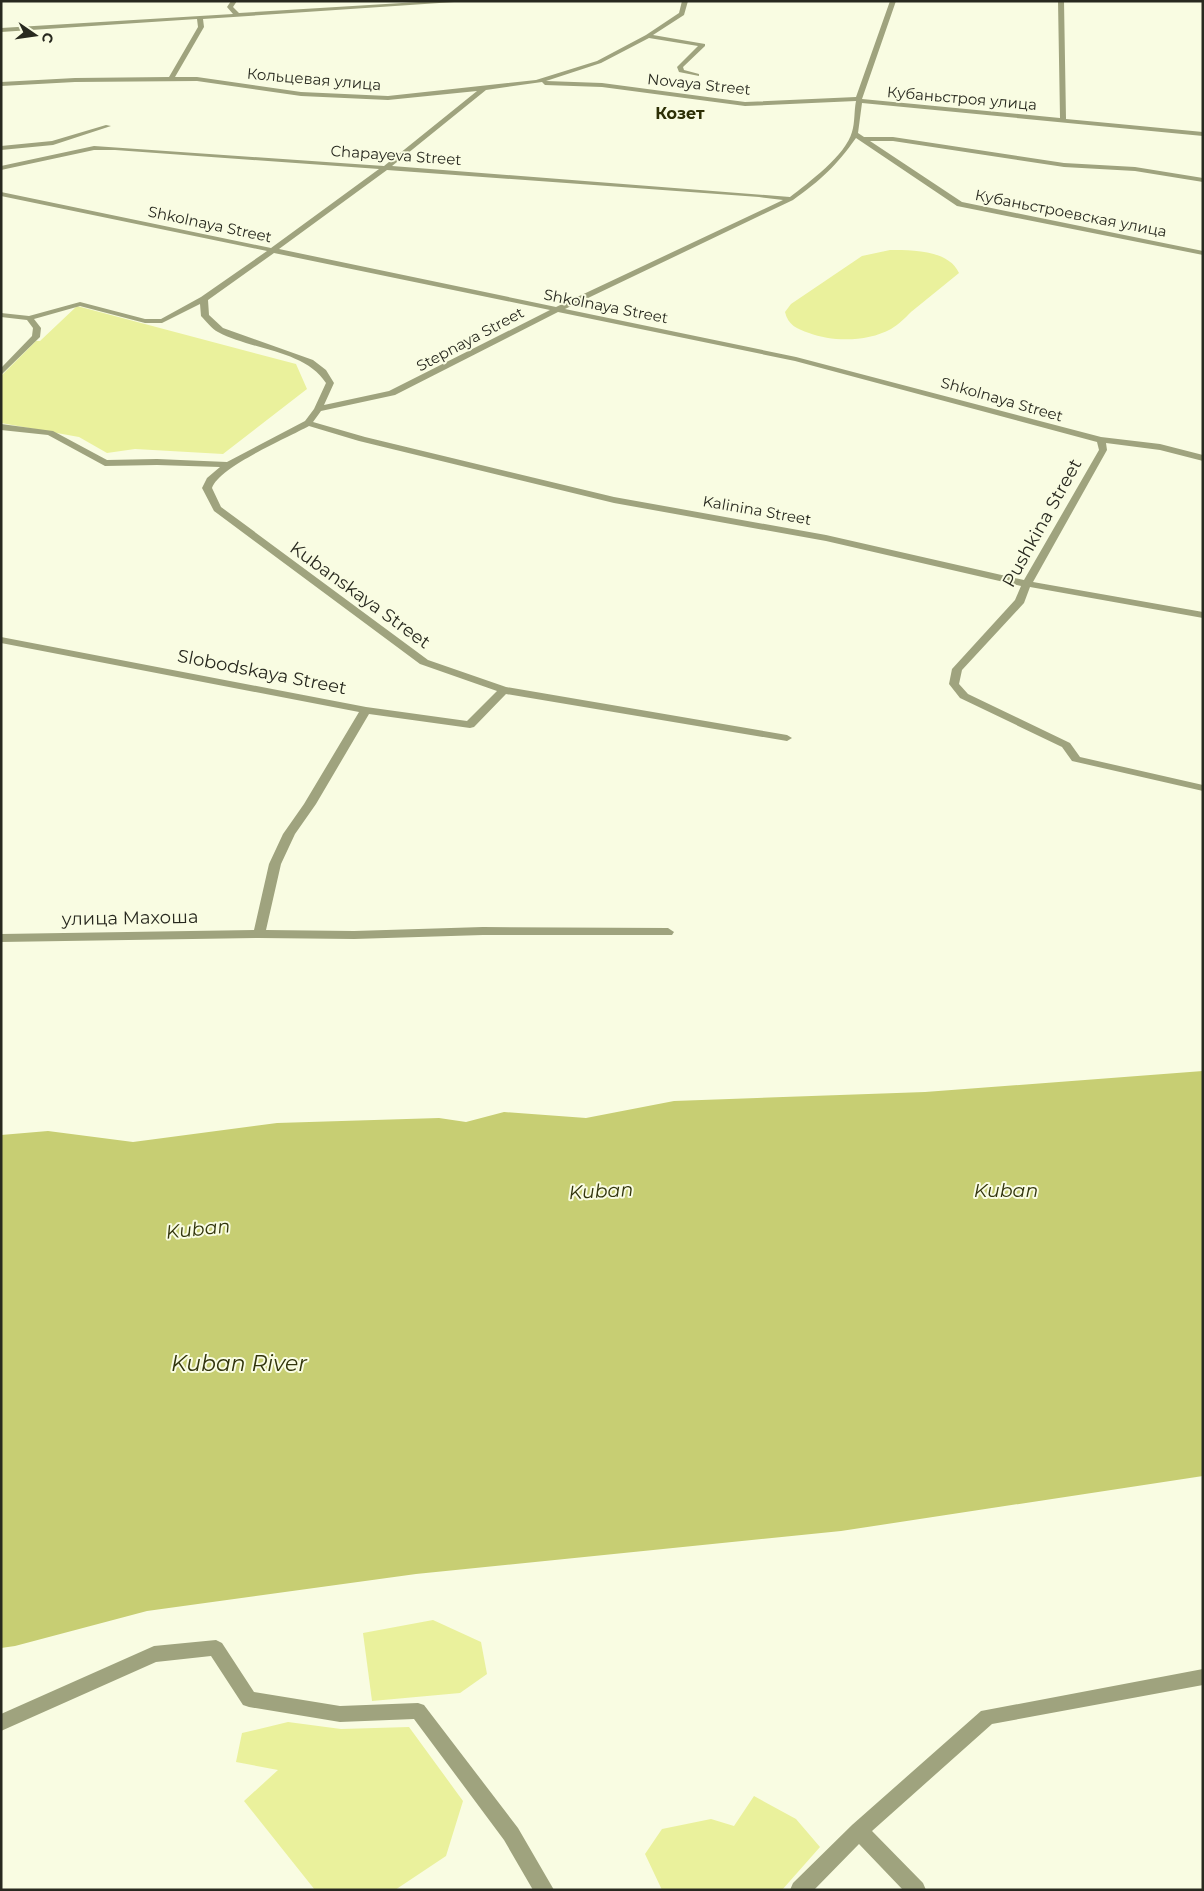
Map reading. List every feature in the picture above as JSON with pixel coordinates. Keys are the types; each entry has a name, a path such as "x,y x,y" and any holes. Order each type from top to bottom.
{"street":[{"path":"234,1 230,7 237,15"},
{"path":"1,30 466,1"},
{"path":"537,82 599,62 648,36 682,14 684,1"},
{"path":"855,134 859,100 892,1"},
{"path":"1061,1 1063,120"},
{"path":"172,78 201,27 200,18"},
{"path":"648,36 703,45 680,67 681,71 697,74"},
{"name":"Кольцевая улица","path":"1,84 172,78 197,79 301,94 388,98 537,82"},
{"name":"Novaya Street","path":"537,82 602,85 745,104 859,100"},
{"path":"1,315 29,318 80,304 154,322 162,320 204,299 272,251 385,168 484,88"},
{"name":"Кубаньстроя улица","path":"859,100 1203,134"},
{"path":"1,148 53,143 108,126"},
{"name":"Кубаньстроевская улица","path":"855,134 960,204 1203,254"},
{"name":"Stepnaya Street","path":"318,409 392,393 423,379 555,310 791,199 819,178 837,160 855,134"},
{"path":"862,139 893,138 1064,165 1135,169 1203,180"},
{"name":"Chapayeva Street","path":"1,168 94,148 115,148 749,194 791,199"},
{"name":"Shkolnaya Street","path":"1,194 796,359 1100,440 1123,441 1160,447 1203,458"},
{"path":"204,299 205,316 220,330 310,362 323,372 330,383 318,409 308,423"},
{"path":"1,373 36,337 37,328 29,318"},
{"name":"Kubanskaya Street","path":"308,423 229,464 210,480 208,488 217,510 424,662 504,690 787,738"},
{"name":"Kalinina Street","path":"308,423 362,439 614,500 826,538 1028,583 1203,615"},
{"path":"1,427 50,433 105,463 229,464"},
{"name":"Pushkina Street","path":"1100,440 1103,450 1028,583 1020,601 957,669 954,684 964,696 1066,746 1076,759 1203,788"},
{"name":"Slobodskaya Street","path":"1,640 366,710 470,725 504,690"},
{"path":"259,934 275,864 289,834 310,804 366,710"},
{"name":"улица Махоша","path":"1,938 259,934 354,935 484,931 668,932"},
{"path":"1,1723 154,1654 216,1648 249,1699 340,1714 418,1711 511,1834 544,1890"},
{"path":"800,1890 859,1831 987,1717 1203,1677"},
{"path":"859,1831 916,1890"}],"shaded area":[{"path":"890,250 919,251 939,256 954,265 959,273 896,326 882,333 861,338 829,338 801,330 788,320 785,312 791,304 862,256"},
{"path":"77,306 296,364 307,389 223,454 135,449 107,453 79,437 1,423 1,376 36,341 40,341"},
{"path":"433,1620 481,1642 487,1674 460,1693 372,1701 363,1633"},
{"path":"288,1722 341,1729 409,1727 463,1801 446,1856 395,1890 315,1890 244,1801 278,1770 236,1762 242,1733"},
{"path":"754,1796 796,1819 820,1847 782,1890 662,1890 645,1854 662,1829 711,1819 734,1826"}],"water":[{"name":"Kuban River","path":"1203,1071 1203,1476 841,1531 416,1574 147,1611 15,1646 1,1648 1,1135 48,1131 133,1142 277,1123 439,1118 466,1122 504,1112 586,1118 674,1101 925,1092"}],"district":[{"name":"Козет","path":"680,113"}],"water label":[{"name":"Kuban","path":"1006,1190"},
{"name":"Kuban","path":"601,1191"},
{"name":"Kuban","path":"198,1229"}]}
